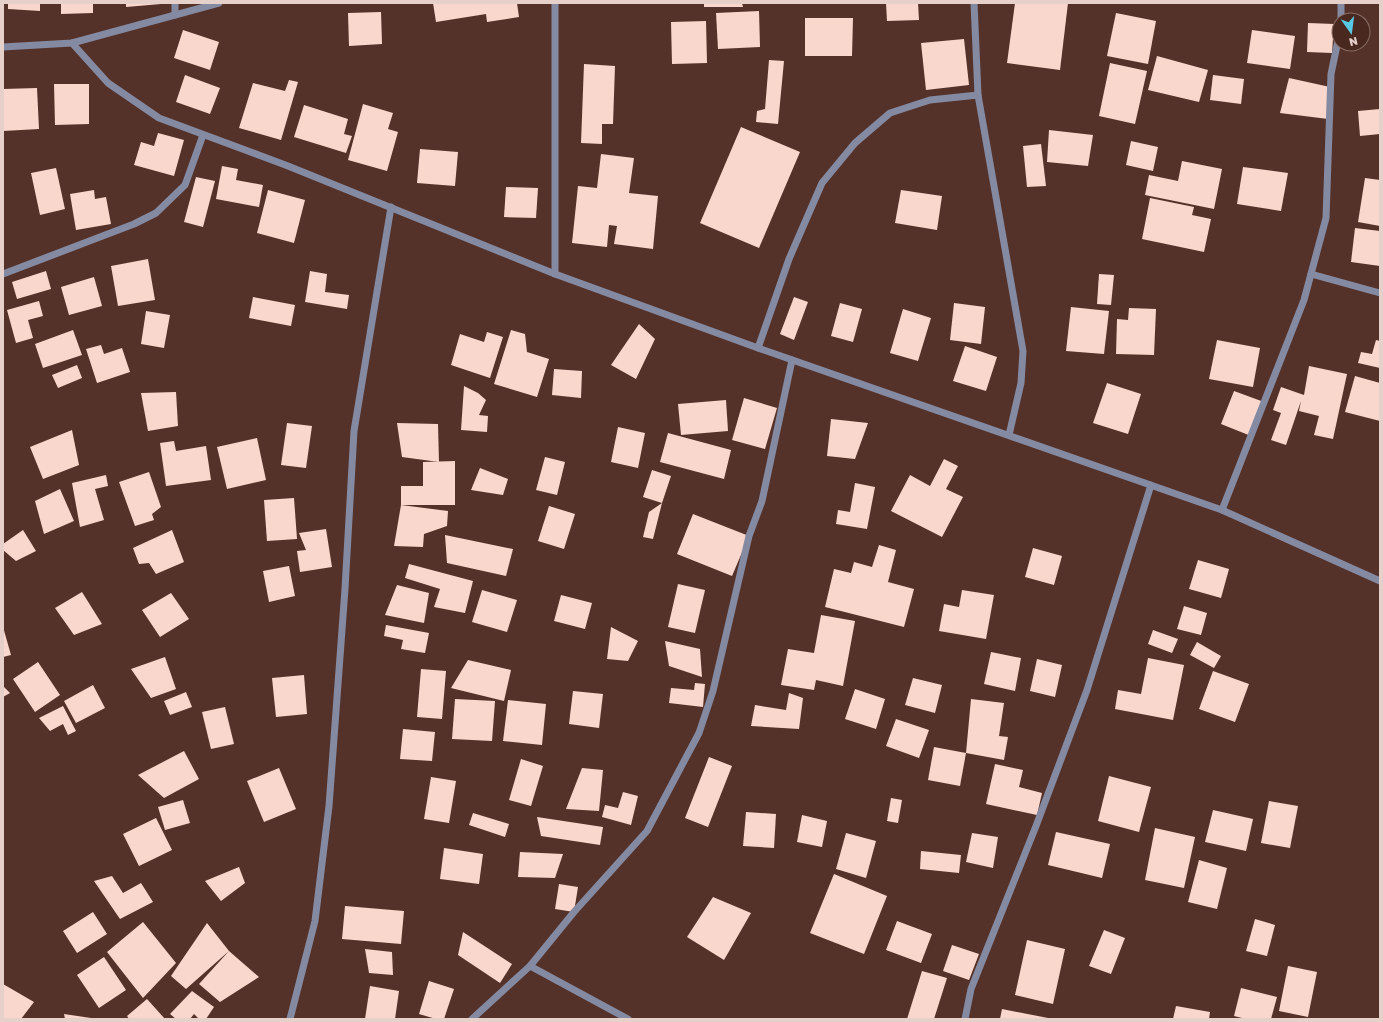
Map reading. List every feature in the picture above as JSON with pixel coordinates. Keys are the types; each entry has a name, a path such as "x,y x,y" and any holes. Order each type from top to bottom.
{"street":[{"path":"175,3 175,15"},
{"path":"3,47 72,43 219,3"},
{"path":"554,3 555,274"},
{"path":"974,3 978,95 1023,351 1021,382 1009,435"},
{"path":"72,43 108,83 159,118 288,166 555,274 758,348 1222,510 1380,581"},
{"path":"1222,510 1304,300 1326,218 1331,74 1336,52"},
{"path":"758,348 789,259 822,183 855,143 890,113 930,100 978,95"},
{"path":"3,274 134,224 156,213 185,185 203,135"},
{"path":"290,1019 315,921 329,806 345,589 354,431 391,207"},
{"path":"1311,274 1380,293"},
{"path":"472,1019 530,966 574,912 647,831 699,733 714,692 749,536 762,501 792,360"},
{"path":"965,1019 971,989 1036,826 1087,690 1151,485"},
{"path":"530,966 628,1019"}],"building":[{"path":"8,3 40,3 40,11 8,9"},
{"path":"61,3 93,3 93,13 61,14"},
{"path":"126,3 161,3 161,4 126,7"},
{"path":"433,3 517,3 519,17 487,22 486,14 436,22"},
{"path":"704,3 742,3 743,7 704,7"},
{"path":"886,3 918,3 919,20 887,21"},
{"path":"1015,3 1068,3 1060,70 1007,63"},
{"path":"759,11 760,47 718,49 716,13"},
{"path":"381,12 382,44 349,46 348,13"},
{"path":"1116,13 1156,21 1148,64 1107,56"},
{"path":"805,18 853,18 852,56 805,56"},
{"path":"706,21 707,63 672,64 671,22"},
{"path":"1308,23 1331,24 1332,53 1307,52"},
{"path":"183,30 219,42 210,70 174,58"},
{"path":"1252,30 1295,36 1290,69 1247,63"},
{"path":"964,39 969,85 926,90 921,43"},
{"path":"1157,56 1208,70 1199,102 1148,90"},
{"path":"769,60 784,61 778,124 756,122 757,111 765,109"},
{"path":"1110,63 1147,71 1135,124 1099,116"},
{"path":"584,64 615,66 613,124 602,124 602,144 581,143"},
{"path":"185,75 220,88 210,114 176,102"},
{"path":"1213,75 1244,79 1241,104 1210,100"},
{"path":"1289,78 1330,87 1328,119 1280,113"},
{"path":"289,80 298,82 281,140 239,128 253,83 285,91"},
{"path":"54,84 89,84 89,124 55,125"},
{"path":"37,88 39,129 3,131 3,89"},
{"path":"363,104 393,113 388,129 398,132 387,171 348,160"},
{"path":"304,105 348,119 344,134 352,136 346,153 294,137"},
{"path":"1380,109 1380,134 1360,136 1358,111"},
{"path":"741,127 800,152 759,248 700,223"},
{"path":"1049,130 1093,135 1088,166 1047,162"},
{"path":"158,133 184,140 174,176 134,165 141,142 154,146"},
{"path":"1131,141 1158,147 1153,171 1126,165"},
{"path":"1041,144 1046,186 1027,187 1023,146"},
{"path":"420,149 458,152 455,186 417,183"},
{"path":"601,154 634,158 629,193 658,196 653,249 614,244 617,226 609,225 607,247 572,243 578,186 597,188"},
{"path":"1182,161 1222,169 1214,209 1145,195 1149,175 1178,181"},
{"path":"222,166 238,169 236,180 263,185 259,207 216,199"},
{"path":"1243,167 1288,173 1281,211 1237,204"},
{"path":"56,168 65,209 40,215 31,173"},
{"path":"196,177 215,181 203,227 184,222"},
{"path":"1365,178 1380,180 1380,226 1358,222"},
{"path":"506,187 538,188 536,218 504,217"},
{"path":"94,190 95,199 106,197 111,224 76,230 70,194"},
{"path":"268,190 305,200 294,243 257,233"},
{"path":"901,190 942,196 937,230 895,223"},
{"path":"1150,198 1194,207 1192,215 1211,219 1204,252 1142,239"},
{"path":"1355,228 1380,231 1380,266 1351,262"},
{"path":"148,259 155,300 118,306 111,266"},
{"path":"46,271 51,289 17,299 12,282"},
{"path":"310,271 327,274 325,292 349,295 347,309 305,302"},
{"path":"1099,274 1114,275 1111,305 1097,304"},
{"path":"94,277 102,306 69,315 61,287"},
{"path":"253,297 295,305 291,326 249,318"},
{"path":"794,297 808,302 794,340 780,334"},
{"path":"39,301 43,316 28,320 33,338 16,343 7,310"},
{"path":"840,303 862,309 853,342 831,336"},
{"path":"954,303 985,307 981,344 950,340"},
{"path":"1071,307 1109,311 1104,354 1066,351"},
{"path":"1129,308 1156,309 1154,355 1116,354 1117,319 1128,320"},
{"path":"903,309 931,318 918,361 890,353"},
{"path":"146,311 170,315 164,348 141,344"},
{"path":"639,324 655,339 636,379 611,365"},
{"path":"73,330 82,355 43,368 35,344"},
{"path":"511,330 525,334 527,352 549,359 537,397 494,384"},
{"path":"487,332 503,337 490,378 451,365 460,334 484,342"},
{"path":"1217,340 1260,348 1253,387 1209,379"},
{"path":"1376,340 1380,341 1380,368 1358,363 1361,352 1372,354"},
{"path":"101,345 104,354 122,348 130,372 97,383 86,349"},
{"path":"965,346 997,357 986,391 953,381"},
{"path":"77,365 82,378 58,388 52,375"},
{"path":"1309,366 1347,374 1333,439 1314,435 1319,416 1299,411 1301,401 1286,445 1271,440 1281,413 1273,410 1281,387 1304,395"},
{"path":"554,369 582,371 581,398 552,395"},
{"path":"1355,376 1380,383 1380,421 1345,412"},
{"path":"1107,383 1141,394 1128,434 1093,423"},
{"path":"464,386 478,393 486,400 479,415 488,416 487,432 461,430"},
{"path":"1234,391 1264,402 1251,436 1221,424"},
{"path":"176,392 178,426 148,431 141,393"},
{"path":"744,398 777,408 765,449 732,440"},
{"path":"726,400 728,431 681,435 678,404"},
{"path":"831,419 868,423 855,459 827,456"},
{"path":"287,423 312,426 306,468 281,465"},
{"path":"397,423 438,424 439,462 402,457"},
{"path":"618,427 645,433 638,468 611,462"},
{"path":"72,430 79,465 43,479 30,447"},
{"path":"668,433 731,450 724,479 660,462"},
{"path":"257,438 266,480 227,489 217,447"},
{"path":"174,441 176,451 206,446 211,480 166,486 160,443"},
{"path":"545,457 565,462 557,495 536,490"},
{"path":"944,459 958,466 946,489 963,497 942,537 891,511 910,475 930,486"},
{"path":"455,461 455,505 401,505 401,486 423,486 423,462"},
{"path":"480,468 508,479 503,495 471,490"},
{"path":"652,470 671,476 662,503 643,497"},
{"path":"149,472 161,507 152,514 154,520 135,526 119,482"},
{"path":"106,475 108,486 95,489 104,520 80,527 72,483"},
{"path":"855,483 875,487 867,529 836,524 838,510 850,512"},
{"path":"60,489 74,521 44,534 35,501"},
{"path":"294,498 297,539 267,541 264,500"},
{"path":"662,503 653,539 643,537 649,512"},
{"path":"401,505 448,511 447,526 424,534 423,547 394,546"},
{"path":"549,506 575,514 564,549 538,541"},
{"path":"693,514 749,536 732,576 677,554"},
{"path":"326,529 332,567 300,572 297,551 306,550 299,533"},
{"path":"23,530 36,551 16,561 3,550 3,544"},
{"path":"172,530 184,562 156,574 149,563 139,564 133,548"},
{"path":"445,535 513,549 506,576 447,563"},
{"path":"879,545 896,550 888,582 914,589 904,627 825,607 834,569 851,573 854,562 872,567"},
{"path":"1033,548 1062,556 1054,585 1025,577"},
{"path":"1198,560 1229,569 1221,598 1189,589"},
{"path":"409,564 473,581 465,613 434,607 440,589 405,578"},
{"path":"289,566 295,596 269,602 263,571"},
{"path":"678,584 705,590 695,633 668,627"},
{"path":"397,585 429,593 424,623 385,615"},
{"path":"482,590 517,600 507,632 472,622"},
{"path":"962,590 994,595 986,639 939,631 944,604 959,607"},
{"path":"82,592 102,624 74,635 55,608"},
{"path":"171,593 189,619 160,637 142,610"},
{"path":"561,595 592,603 585,629 554,621"},
{"path":"1184,606 1207,613 1201,635 1177,629"},
{"path":"821,615 855,621 843,686 816,680 814,690 781,685 788,649 814,653"},
{"path":"386,625 429,633 425,653 401,649 403,640 384,636"},
{"path":"3,627 11,655 3,657"},
{"path":"611,627 638,641 628,661 607,659"},
{"path":"1153,630 1178,639 1172,653 1148,644"},
{"path":"665,641 700,649 702,677 669,666"},
{"path":"1197,642 1221,656 1214,668 1190,655"},
{"path":"991,652 1021,658 1015,691 984,684"},
{"path":"165,657 176,689 151,698 131,669"},
{"path":"1148,658 1184,665 1173,720 1115,709 1118,690 1141,694"},
{"path":"1037,659 1062,665 1055,697 1030,691"},
{"path":"468,660 511,670 504,701 451,688"},
{"path":"38,662 60,695 35,712 13,679"},
{"path":"421,669 446,671 442,719 417,717"},
{"path":"1213,671 1249,684 1235,722 1199,709"},
{"path":"304,675 307,714 276,717 272,678"},
{"path":"913,678 942,685 935,713 905,705"},
{"path":"695,683 705,684 703,707 669,703 671,688 694,690"},
{"path":"93,685 105,708 76,723 64,701"},
{"path":"3,686 10,693 3,697"},
{"path":"855,689 885,699 876,729 845,719"},
{"path":"573,691 603,694 599,728 569,724"},
{"path":"186,692 192,707 170,715 164,701"},
{"path":"789,693 803,698 799,729 751,726 755,705 786,710"},
{"path":"455,699 495,701 492,741 452,739"},
{"path":"971,699 1004,703 999,736 1008,737 1004,760 966,753"},
{"path":"508,700 546,704 542,745 503,741"},
{"path":"63,706 76,731 68,735 63,724 50,731 39,718"},
{"path":"225,707 234,744 211,749 202,712"},
{"path":"896,719 929,730 919,758 886,746"},
{"path":"403,729 435,732 432,761 400,759"},
{"path":"934,747 966,753 960,786 928,780"},
{"path":"184,751 199,779 164,798 138,775"},
{"path":"709,757 732,766 708,827 685,818"},
{"path":"521,759 543,766 531,806 509,800"},
{"path":"995,764 1023,770 1019,787 1042,793 1037,815 986,804"},
{"path":"279,768 296,809 264,822 247,781"},
{"path":"582,768 603,770 599,811 566,809"},
{"path":"1109,776 1151,787 1139,832 1098,821"},
{"path":"431,777 456,781 449,823 424,819"},
{"path":"623,792 638,796 631,825 602,817 605,805 618,808"},
{"path":"891,798 902,800 898,823 887,821"},
{"path":"183,800 190,823 165,830 158,807"},
{"path":"1269,801 1298,806 1290,848 1261,843"},
{"path":"1213,810 1253,819 1246,851 1205,842"},
{"path":"746,812 776,814 774,848 743,846"},
{"path":"473,813 509,824 505,837 469,825"},
{"path":"802,815 827,821 822,847 797,842"},
{"path":"537,817 603,827 600,845 541,836"},
{"path":"156,818 172,850 139,866 123,834"},
{"path":"1155,828 1195,837 1184,888 1145,880"},
{"path":"1056,832 1110,844 1102,878 1048,865"},
{"path":"846,833 876,841 866,878 836,869"},
{"path":"972,833 998,837 993,868 966,862"},
{"path":"444,848 483,854 479,884 440,879"},
{"path":"921,851 961,855 959,873 920,869"},
{"path":"520,852 563,854 555,878 518,877"},
{"path":"1199,860 1227,868 1217,909 1188,902"},
{"path":"239,867 245,883 221,901 205,881"},
{"path":"834,874 887,896 864,954 810,933"},
{"path":"112,876 123,893 141,883 153,902 120,919 94,881"},
{"path":"559,884 578,887 574,912 555,909"},
{"path":"713,897 751,913 724,960 687,937"},
{"path":"345,906 404,911 401,944 342,939"},
{"path":"93,912 107,934 77,953 63,931"},
{"path":"1255,919 1275,925 1267,956 1246,951"},
{"path":"897,921 932,934 921,963 886,950"},
{"path":"143,922 176,963 143,998 107,952"},
{"path":"207,923 229,951 186,989 171,976"},
{"path":"1104,930 1125,938 1111,974 1089,966"},
{"path":"463,932 512,964 500,983 458,955"},
{"path":"1027,940 1065,949 1053,1004 1015,995"},
{"path":"952,945 979,954 969,980 943,971"},
{"path":"365,949 392,952 393,975 369,973"},
{"path":"229,951 259,977 220,1002 199,984"},
{"path":"104,957 126,990 99,1008 77,975"},
{"path":"1288,966 1317,972 1308,1017 1279,1011"},
{"path":"922,971 947,978 934,1019 907,1019"},
{"path":"429,981 454,989 444,1019 436,1019 419,1014"},
{"path":"3,984 34,1002 21,1019 3,1019"},
{"path":"370,986 399,991 395,1019 365,1019"},
{"path":"1241,988 1277,997 1271,1019 1246,1019 1234,1016"},
{"path":"192,991 214,1007 206,1019 199,1019 194,1014 190,1019 176,1019 170,1014"},
{"path":"147,999 165,1019 129,1019 127,1016"},
{"path":"1176,1006 1210,1012 1209,1019 1173,1019"},
{"path":"1002,1009 1048,1018 1000,1019"},
{"path":"64,1014 91,1018 65,1019"}]}
